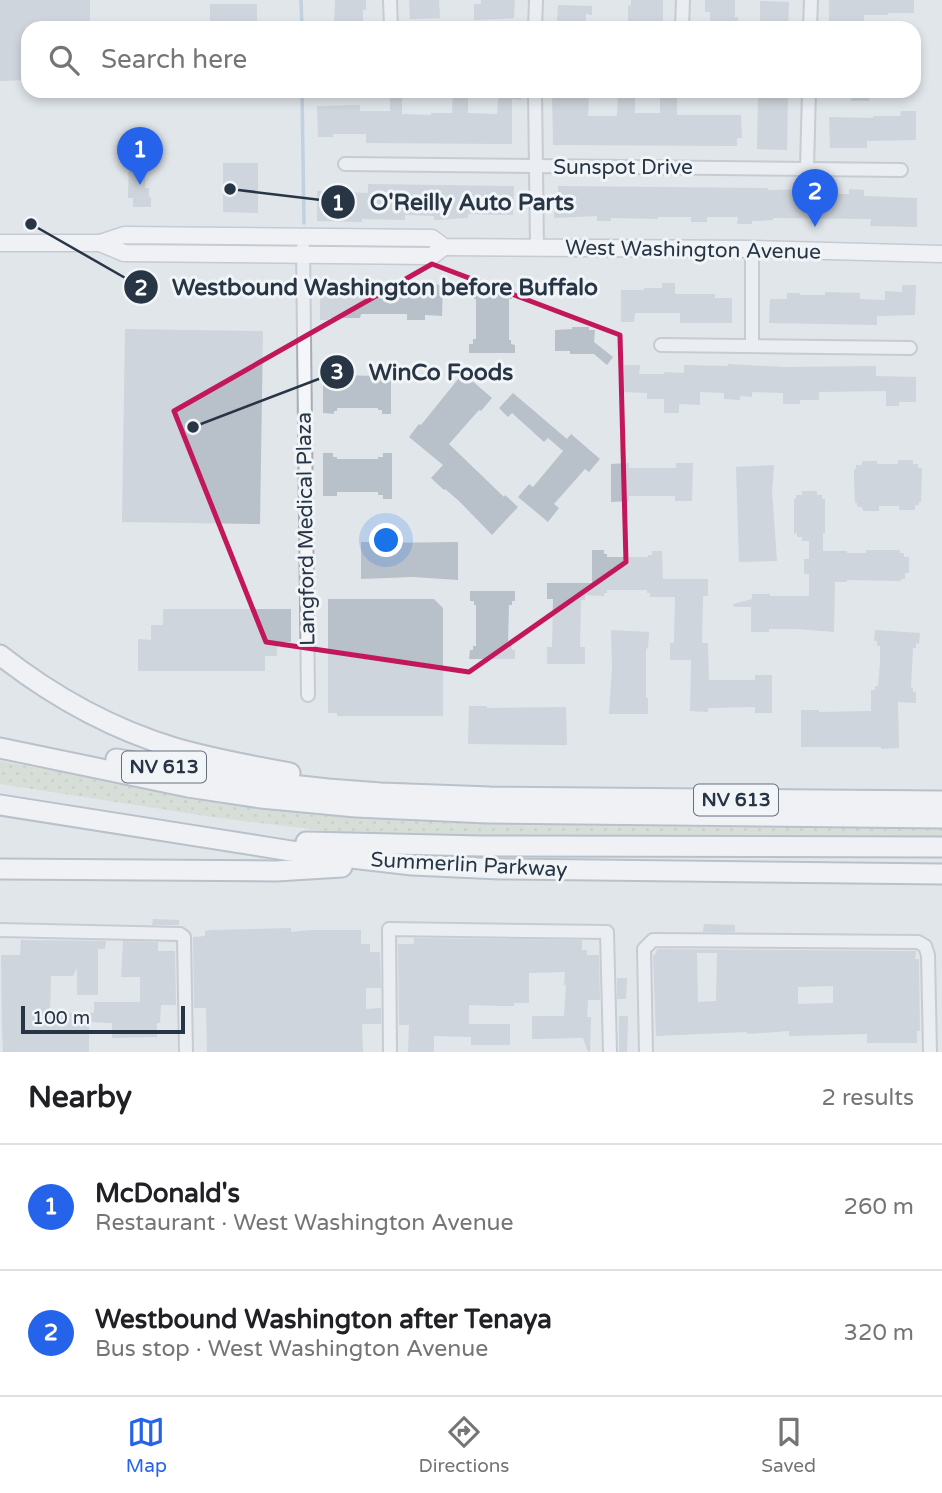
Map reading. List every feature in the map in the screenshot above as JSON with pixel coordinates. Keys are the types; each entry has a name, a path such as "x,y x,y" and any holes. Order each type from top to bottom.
{"highway":[{"path":"0,655 78,706 127,730 172,747 211,758 394,793"},
{"name":"NV 613","path":"0,740 244,779 328,789 490,797 942,801"},
{"path":"0,748 199,789 356,807 464,813 942,818"},
{"name":"Summerlin Parkway","path":"0,806 217,840 395,863 500,869 942,874"},
{"path":"217,840 450,846 942,847"},
{"path":"0,869 276,871 395,863"}],"main road":[{"name":"West Washington Avenue","path":"0,243 100,243 124,235 432,238 444,247 752,249 942,254"},
{"name":"West Washington Avenue","path":"100,243 124,253 432,256 444,247"}],"street":[{"path":"390,0 391,21"},
{"path":"535,21 536,0"},
{"path":"682,0 682,21"},
{"path":"810,21 811,0"},
{"path":"535,98 537,248"},
{"path":"807,168 809,98"},
{"name":"Sunspot Drive","path":"345,164 901,170"},
{"name":"Langford Medical Plaza","path":"303,237 308,695"},
{"path":"752,249 752,345"},
{"path":"661,345 910,348"},
{"path":"390,1052 389,929 607,932 610,1052"},
{"path":"0,930 180,934 184,937 186,1052"},
{"path":"646,1052 644,949 653,940 918,942 925,946 928,955 930,1052"}],"highlighted area":[{"path":"432,264 620,335 626,562 469,672 266,642 174,411"}],"green space":[{"path":"0,761 190,795 329,814 426,820 942,826 942,840 558,838 334,832 219,818 0,784"}],"building":[{"path":"0,0 90,0 90,21 21,21 21,80 0,81"},
{"path":"335,0 366,0 363,21 334,21"},
{"path":"409,0 439,0 440,18 410,19"},
{"path":"481,0 515,0 514,18 474,20 474,4 481,4"},
{"path":"631,0 663,0 663,21 628,21 628,6 631,5"},
{"path":"705,0 735,0 735,17 738,17 738,21 710,21 710,12 705,12"},
{"path":"829,0 914,0 914,13 864,15 864,21 829,21"},
{"path":"760,1 789,2 788,21 760,21"},
{"path":"210,4 257,4 257,21 210,21"},
{"path":"558,5 592,6 592,15 586,14 586,21 557,21"},
{"path":"390,98 402,98 402,114 431,115 452,113 453,98 468,98 468,113 497,114 498,98 521,98 512,99 512,144 366,143 366,134 318,137 317,106 360,105 360,111 390,111"},
{"path":"552,98 589,98 588,116 617,116 618,98 635,98 635,113 660,113 660,98 677,98 677,115 741,115 742,138 737,138 737,146 553,145"},
{"path":"758,98 788,98 787,150 757,149"},
{"path":"851,98 869,98 869,101 851,101"},
{"path":"901,111 916,111 916,140 867,141 867,148 830,148 829,117 900,116"},
{"path":"129,154 146,155 145,188 149,188 151,207 133,207 133,198 128,198"},
{"path":"223,163 258,163 258,213 223,212"},
{"path":"368,184 514,186 513,215 468,214 468,218 434,220 434,216 405,215 405,220 317,221 317,191 368,193"},
{"path":"558,186 820,189 820,194 849,194 849,189 864,190 864,196 917,198 917,227 870,226 871,219 773,218 752,221 752,224 737,224 738,217 707,217 707,222 691,222 691,217 611,218 611,221 597,221 597,216 554,218"},
{"path":"361,282 361,286 407,287 407,282 443,285 442,316 425,315 425,320 407,320 407,314 361,314 360,318 320,320 320,283"},
{"path":"662,283 675,283 675,294 715,294 715,298 732,298 732,323 680,323 680,313 635,313 634,322 621,322 621,290 662,288"},
{"path":"515,284 515,295 509,299 509,340 515,345 515,353 469,353 469,344 473,344 473,339 476,339 476,299 471,296 471,285"},
{"path":"902,285 916,285 915,315 877,316 877,325 769,323 770,299 787,299 787,293 860,293 860,299 885,300 885,291 902,292"},
{"path":"589,327 589,330 595,330 594,342 613,357 607,365 594,354 555,351 555,330"},
{"path":"125,329 263,331 260,524 122,522"},
{"path":"624,365 640,365 639,374 664,374 684,373 684,365 784,367 876,366 876,376 916,377 916,402 899,402 899,406 886,406 886,391 819,392 819,400 800,400 800,404 783,404 783,393 752,392 752,397 740,396 740,400 724,399 724,393 700,392 700,405 679,404 679,413 664,413 664,399 647,399 647,393 623,392"},
{"path":"323,369 333,369 337,375 378,376 382,369 391,369 391,414 382,414 382,410 378,408 337,408 334,414 323,413"},
{"path":"463,373 492,398 449,444 518,507 492,535 459,501 431,478 443,465 409,437"},
{"path":"513,393 567,439 571,434 600,459 589,472 585,469 554,504 559,508 548,522 518,497 529,484 533,487 563,451 548,438 544,442 512,413 508,417 499,408"},
{"path":"323,453 333,453 333,457 337,459 378,459 383,457 383,453 392,453 392,499 383,499 383,495 378,495 378,492 337,492 337,496 323,496"},
{"path":"898,460 913,460 913,464 922,468 921,502 915,505 915,510 899,510 899,506 879,506 879,511 863,511 862,507 857,507 854,481 856,465 862,465 862,461 898,464"},
{"path":"629,463 629,468 676,468 676,463 693,463 692,501 675,501 675,496 629,496 629,501 611,502 611,464"},
{"path":"774,465 772,491 777,561 739,562 736,467"},
{"path":"802,491 817,491 817,495 822,495 822,499 825,499 823,551 866,553 866,550 900,550 904,557 909,557 909,573 905,573 905,579 901,581 835,582 834,632 769,629 769,632 751,632 751,607 734,607 733,604 752,599 752,594 809,596 809,574 804,574 804,559 809,559 809,541 802,541 802,537 794,534 794,499 796,495 802,495"},
{"path":"361,542 458,542 458,580 413,577 361,579"},
{"path":"592,550 604,550 607,557 648,557 652,555 652,551 662,551 663,579 708,579 708,596 703,596 702,643 708,643 709,680 755,680 755,675 772,675 772,713 755,713 755,707 708,708 708,712 690,711 691,660 670,660 670,643 674,643 675,597 650,597 647,590 607,590 604,596 585,595 585,600 581,600 580,647 585,647 585,664 547,664 547,647 552,647 553,599 547,599 547,583 592,583"},
{"path":"470,591 515,591 515,601 509,605 508,645 512,645 512,650 515,650 515,659 469,659 470,650 476,646 476,605 474,601 470,601"},
{"path":"328,599 434,599 443,608 443,716 337,716 337,713 328,713"},
{"path":"163,609 291,609 291,642 277,642 277,656 265,656 265,671 138,671 138,639 151,640 151,625 163,625"},
{"path":"611,630 649,632 648,649 646,648 648,714 609,714"},
{"path":"875,630 920,633 919,644 916,643 916,648 913,648 911,688 916,692 916,703 898,702 899,748 801,747 801,710 871,711 871,690 878,686 880,662 880,646 874,641"},
{"path":"469,706 566,707 567,745 468,744"},
{"path":"153,919 179,920 179,925 152,925"},
{"path":"704,924 735,925 735,932 703,932"},
{"path":"291,928 291,932 361,930 361,944 370,944 370,952 380,952 381,988 366,988 366,1009 381,1008 381,1024 362,1024 363,1052 207,1052 206,1008 194,1008 193,937 205,936 205,931 211,930"},
{"path":"414,938 582,940 582,950 587,950 587,955 599,955 600,1000 588,1000 587,1017 591,1017 590,1052 583,1038 532,1039 532,1016 564,1016 565,972 529,973 529,1003 514,1003 514,1006 469,1005 469,1024 510,1024 510,1045 471,1045 471,1037 434,1036 434,1052 408,1052 409,1025 399,1025 398,944 414,944"},
{"path":"21,940 106,941 105,949 98,949 98,995 77,995 77,968 73,976 51,976 50,1013 94,1013 94,1002 140,1002 140,977 121,977 123,941 158,942 158,951 175,951 176,1005 161,1005 157,1037 112,1038 112,1023 89,1022 89,1052 3,1052 1,955 20,955"},
{"path":"657,949 916,951 915,959 919,959 920,1031 917,1031 917,1043 867,1043 867,1034 789,1036 789,1031 656,1036","holes":["697,953 717,953 716,1001 698,1002","833,986 833,1003 798,1004 798,987"]},
{"path":"617,978 627,978 626,999 617,999"},
{"path":"619,1016 628,1016 627,1052 619,1052"}],"waterway":[{"path":"301,0 302,21"},
{"path":"302,98 304,223"}],"place":[{"name":"McDonald's","path":"140,185"},
{"name":"O'Reilly Auto Parts","path":"230,189"},
{"name":"Westbound Washington before Buffalo","path":"31,224"},
{"name":"Westbound Washington after Tenaya","path":"815,227"},
{"name":"WinCo Foods","path":"193,427"}]}
